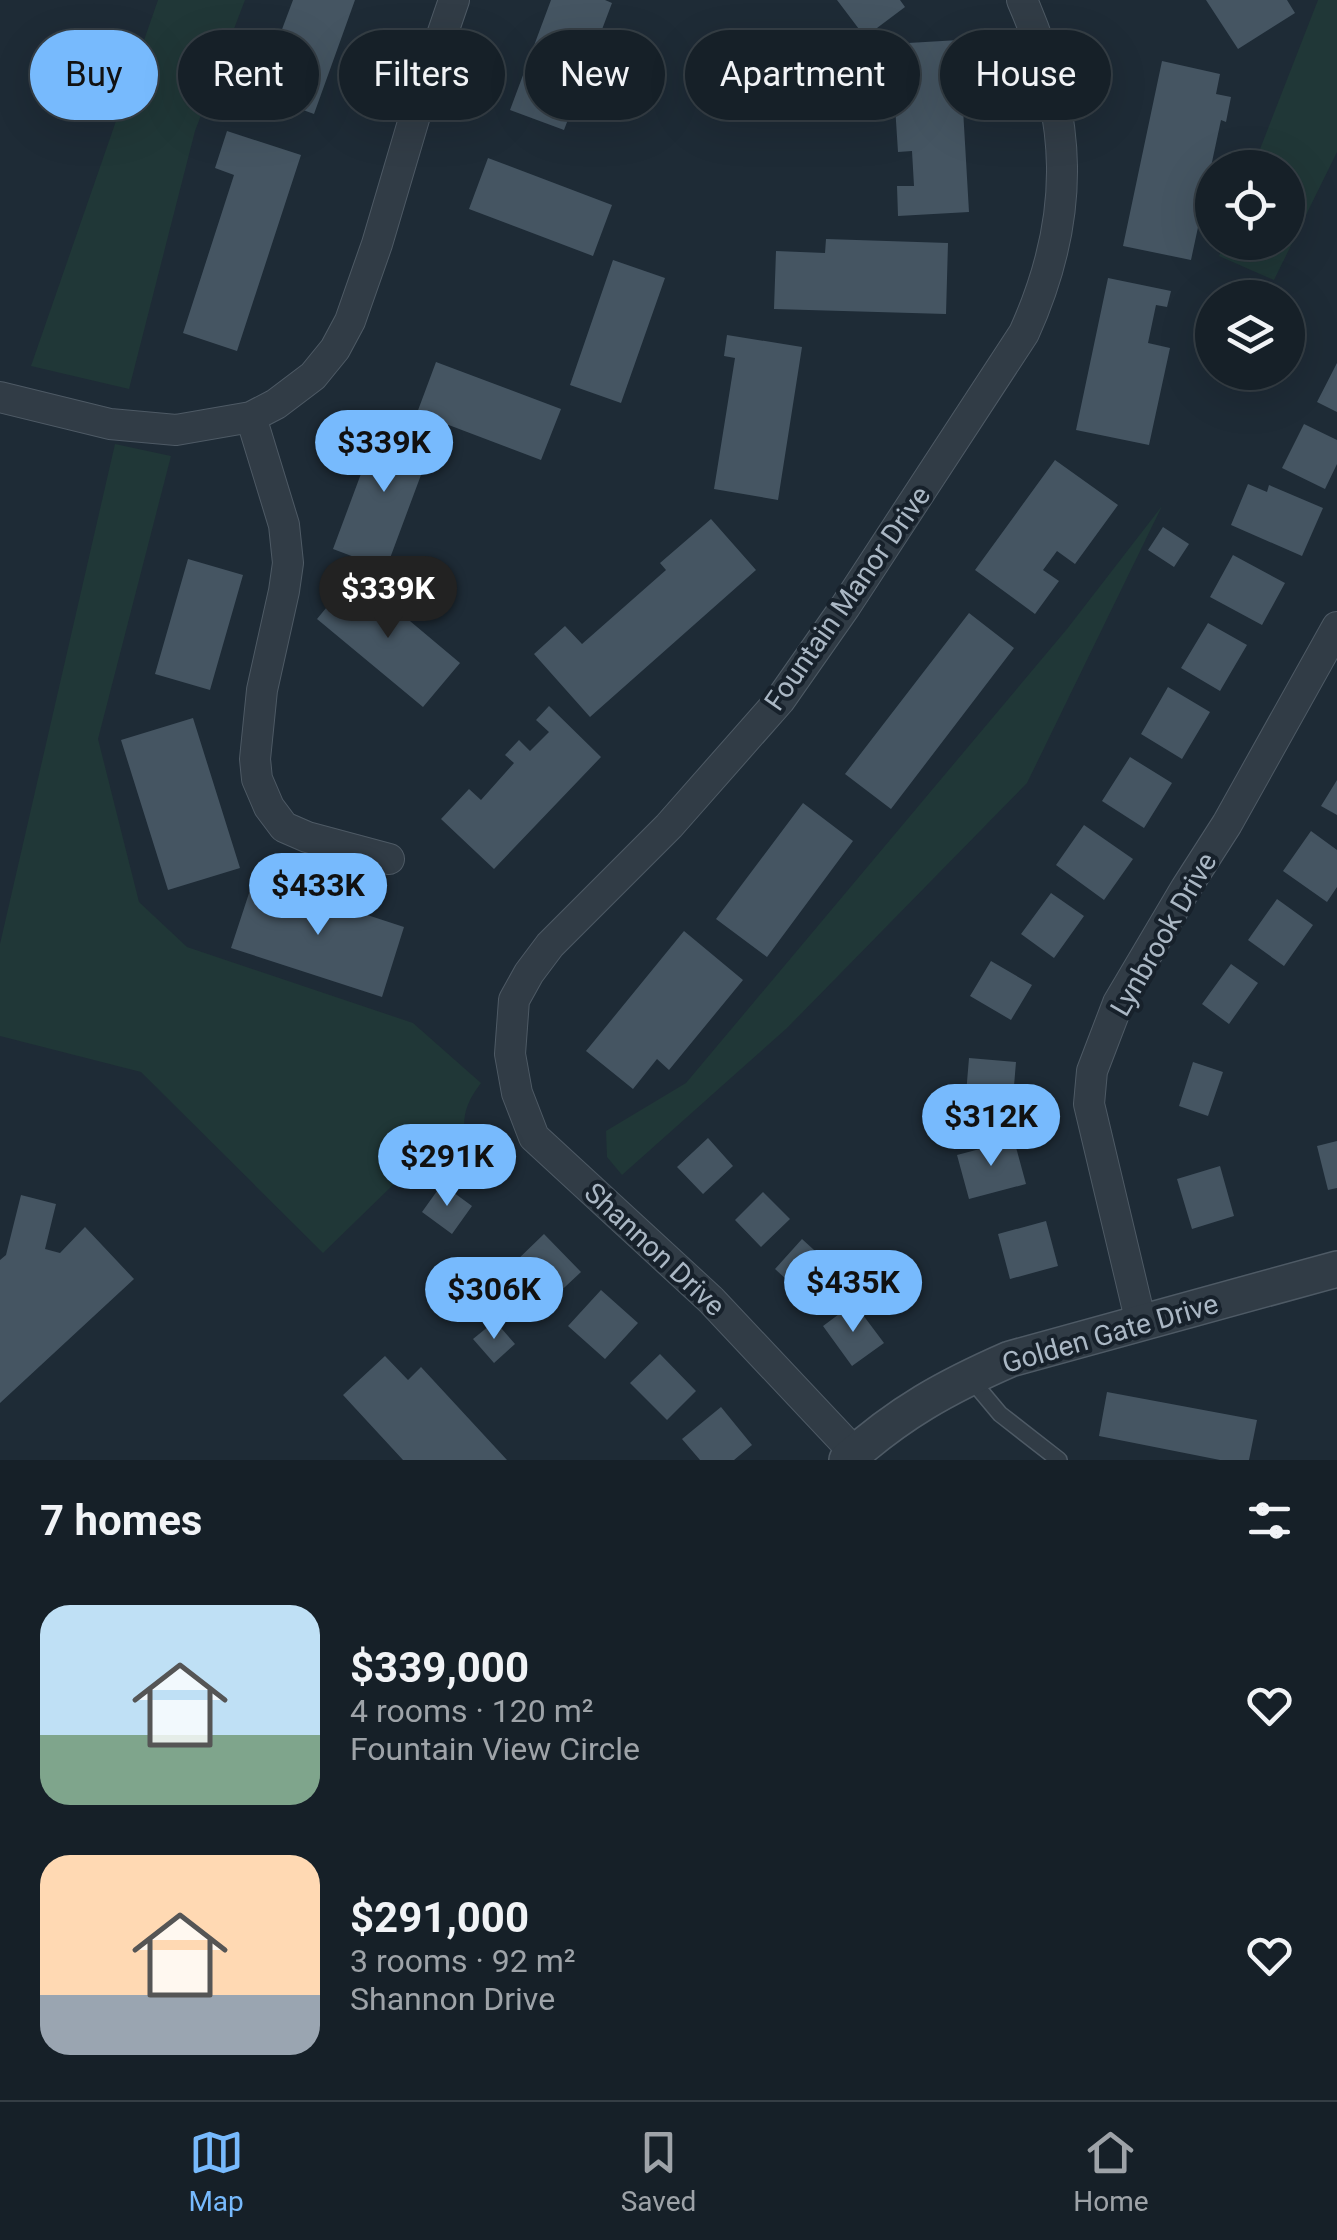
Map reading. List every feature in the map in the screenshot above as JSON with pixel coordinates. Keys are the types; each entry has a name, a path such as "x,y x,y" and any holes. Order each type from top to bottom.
{"street":[{"path":"0,397 110,424 176,430 251,416 276,404 313,376 350,321 454,0"},
{"name":"Fountain Manor Drive","path":"534,1136 517,1094 510,1054 514,1000 529,973 550,946 700,792 790,686 1024,333 1039,300 1060,216 1064,164 1059,116 1040,43 1022,0"},
{"path":"251,416 284,524 288,563 262,690 255,759 257,778 269,807 284,826 307,837 390,859"},
{"name":"Lynbrook Drive","path":"1141,1322 1089,1104 1092,1071 1118,1004 1227,824 1337,627"},
{"name":"Shannon Drive","path":"534,1136 712,1300 851,1456"},
{"name":"Golden Gate Drive","path":"851,1456 923,1401 1010,1358 1337,1269"}],"lane":[{"path":"969,1376 1000,1414 1056,1459"}],"green space":[{"path":"158,0 245,0 234,30 178,30 178,120 199,120 129,389 31,366 116,120 158,120 158,30 148,30"},
{"path":"1318,0 1337,0 1337,152 1305,217 1305,150 1260,150"},
{"path":"1228,260 1284,260 1274,280"},
{"path":"115,444 171,456 98,739 139,902 187,947 413,1023 481,1083 465,1115 467,1151 396,1182 323,1253 141,1072 0,1036 0,944"},
{"path":"1162,506 1027,783 787,1028 622,1175 607,1157 606,1131 686,1083 1067,629"}],"building":[{"path":"293,0 355,0 344,30 339,30 339,44 319,100 319,30 282,30"},
{"path":"551,0 612,3 602,30 540,30"},
{"path":"837,0 900,0 905,7 874,30 860,30"},
{"path":"1206,0 1287,0 1295,13 1238,49"},
{"path":"940,41 940,120 964,120 969,212 898,216 897,186 914,186 912,151 898,152 896,120 920,120 920,42"},
{"path":"1162,61 1220,74 1216,94 1231,97 1215,150 1195,150 1195,241 1191,260 1123,246"},
{"path":"525,70 525,116 510,110"},
{"path":"537,120 568,120 564,130"},
{"path":"227,131 301,155 237,351 183,333 234,175 215,168"},
{"path":"488,158 612,205 593,256 469,209"},
{"path":"826,239 948,243 946,314 774,309 776,251 825,253"},
{"path":"613,260 665,278 621,403 570,385"},
{"path":"1108,278 1171,291 1167,307 1156,305 1148,343 1170,348 1149,445 1076,430"},
{"path":"727,335 802,347 778,500 714,489 735,358 724,356"},
{"path":"436,362 561,409 541,460 417,413"},
{"path":"1337,363 1337,412 1317,402"},
{"path":"381,420 434,440 386,569 333,549"},
{"path":"1304,424 1337,440 1337,464 1325,489 1282,468"},
{"path":"1055,460 1118,505 1075,564 1057,551 1043,570 1059,581 1035,614 975,570"},
{"path":"1248,484 1267,492 1269,485 1323,508 1302,556 1231,525"},
{"path":"711,519 756,570 590,717 534,654 565,626 582,644 666,570 660,563"},
{"path":"1163,527 1189,544 1174,567 1148,550"},
{"path":"1233,555 1285,583 1262,625 1210,597"},
{"path":"188,559 243,575 210,690 155,674"},
{"path":"354,574 460,663 423,707 317,619"},
{"path":"969,613 1014,648 891,809 845,774"},
{"path":"1208,623 1247,645 1220,691 1181,668"},
{"path":"1168,687 1210,712 1182,759 1141,734"},
{"path":"549,706 601,757 494,869 441,819 469,789 481,800 514,763 505,755 519,740 530,751 549,732 536,720"},
{"path":"193,718 240,868 168,890 121,740"},
{"path":"1130,757 1172,783 1144,828 1102,801"},
{"path":"1337,780 1337,815 1321,806"},
{"path":"803,803 853,841 767,957 716,919"},
{"path":"1084,825 1133,859 1104,900 1056,865"},
{"path":"1311,831 1337,850 1337,887 1327,902 1283,871"},
{"path":"254,878 404,927 382,997 231,948"},
{"path":"1051,893 1084,916 1054,958 1021,934"},
{"path":"1277,899 1313,925 1284,966 1248,940"},
{"path":"684,931 743,980 669,1070 657,1059 633,1089 586,1051"},
{"path":"991,961 1032,985 1011,1020 970,996"},
{"path":"1231,964 1258,983 1229,1024 1202,1004"},
{"path":"969,1058 1016,1062 1012,1110 965,1106"},
{"path":"1193,1062 1223,1072 1208,1116 1179,1106"},
{"path":"708,1138 733,1166 703,1194 677,1167"},
{"path":"1014,1140 1026,1184 969,1199 957,1155"},
{"path":"1337,1141 1337,1188 1328,1190 1317,1146"},
{"path":"1220,1166 1234,1216 1192,1229 1177,1179"},
{"path":"442,1184 472,1206 452,1234 422,1212"},
{"path":"763,1192 790,1219 761,1247 735,1220"},
{"path":"21,1195 56,1204 45,1249 60,1253 85,1227 134,1279 0,1403 0,1260 6,1255"},
{"path":"1046,1221 1058,1266 1010,1279 998,1234"},
{"path":"544,1234 581,1272 550,1301 514,1263"},
{"path":"802,1239 837,1271 810,1301 775,1269"},
{"path":"601,1290 638,1323 605,1359 568,1326"},
{"path":"854,1303 884,1343 852,1366 823,1326"},
{"path":"495,1321 515,1344 494,1363 473,1339"},
{"path":"660,1354 696,1391 667,1420 630,1383"},
{"path":"385,1356 408,1380 421,1367 507,1460 403,1460 343,1395"},
{"path":"1107,1392 1257,1420 1249,1460 1220,1460 1099,1436"},
{"path":"721,1407 752,1445 734,1460 700,1460 682,1439"}]}
